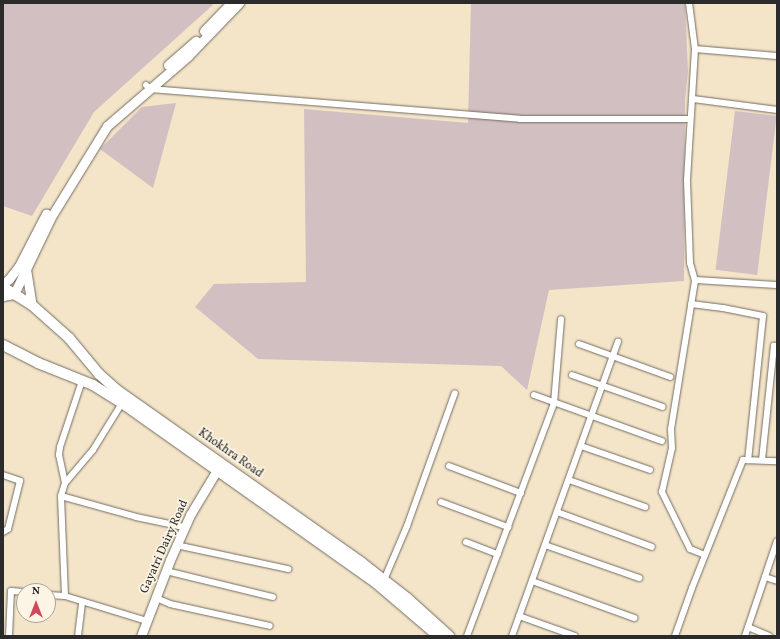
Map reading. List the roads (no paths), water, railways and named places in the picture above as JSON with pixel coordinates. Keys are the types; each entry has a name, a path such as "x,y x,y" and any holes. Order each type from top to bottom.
{"main road":[{"path":"3,296 14,294 51,217 107,126 192,44 231,3"},
{"path":"3,286 19,266 48,210 102,123 188,56 240,3"},
{"path":"26,269 32,305"},
{"name":"Khokhra Road","path":"3,286 32,305 69,338 99,374 117,390 219,468 376,583 438,636"},
{"name":"Khokhra Road","path":"3,346 38,363 93,385 122,403 384,580 407,598 449,636"},
{"path":"93,385 99,374"},
{"name":"Gayatri Dairy Road","path":"141,636 184,527 219,468"}],"street":[{"path":"689,3 695,49 687,181 690,263 695,280 671,429 672,448 662,492 690,548 705,555"},
{"path":"695,49 777,56"},
{"path":"148,87 520,119 690,118"},
{"path":"693,100 777,110"},
{"path":"695,280 777,285"},
{"path":"691,304 723,308 763,316 748,460"},
{"path":"467,636 554,403 561,319"},
{"path":"512,636 618,342"},
{"path":"579,344 670,377"},
{"path":"762,460 774,346 777,346"},
{"path":"572,375 663,407"},
{"path":"65,483 59,455 60,447 82,381"},
{"path":"384,580 408,526 455,393"},
{"path":"534,395 662,441"},
{"path":"65,596 61,496 65,483 93,450 122,403"},
{"path":"581,446 650,470"},
{"path":"675,636 705,555 743,460 777,461"},
{"path":"449,466 521,493"},
{"path":"3,475 20,481 8,529 3,532"},
{"path":"569,480 645,507"},
{"path":"61,496 136,517 184,527"},
{"path":"440,502 508,527"},
{"path":"557,512 652,547"},
{"path":"745,636 777,541"},
{"path":"466,542 498,554"},
{"path":"176,545 288,569"},
{"path":"545,545 639,578"},
{"path":"166,571 273,597"},
{"path":"765,577 777,581"},
{"path":"532,581 634,618"},
{"path":"10,636 11,591 16,591"},
{"path":"56,595 65,596 147,622"},
{"path":"156,598 170,604 270,626"},
{"path":"78,636 82,602"},
{"path":"519,616 575,636"},
{"path":"748,627 769,636"}]}
